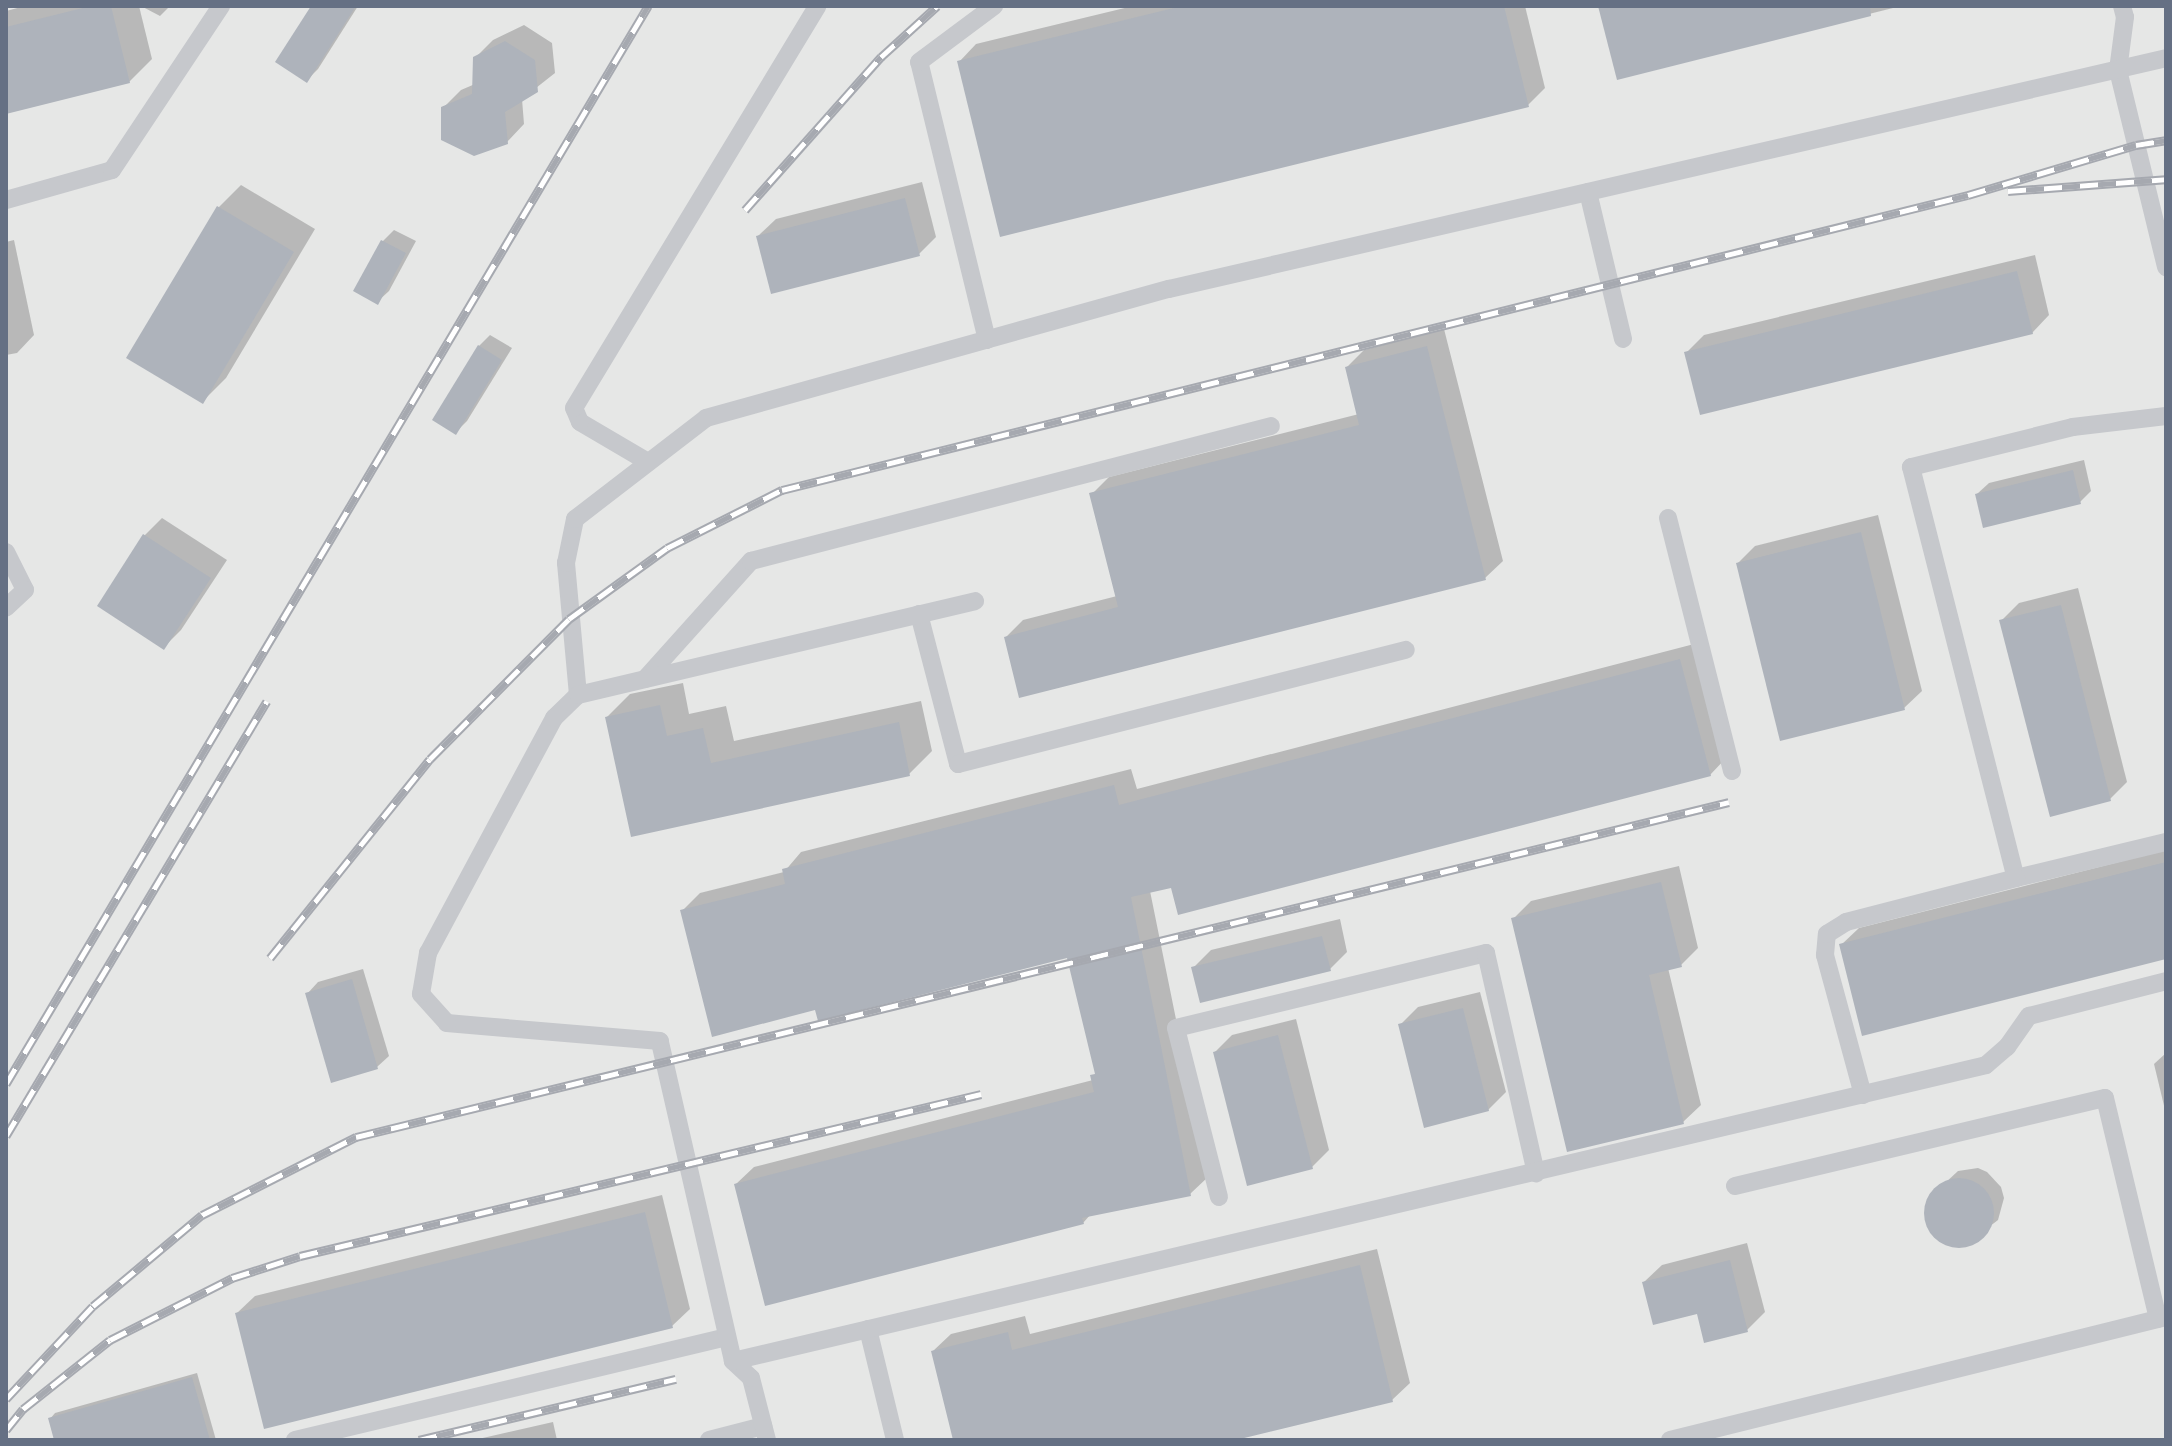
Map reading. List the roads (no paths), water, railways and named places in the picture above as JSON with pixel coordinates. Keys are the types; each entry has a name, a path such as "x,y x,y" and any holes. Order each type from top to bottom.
{"lane":[{"path":"6,200 112,170 221,6"},
{"path":"648,462 580,422 574,408 817,6"},
{"path":"987,340 919,62 994,6"},
{"path":"2122,6 2125,17 2118,70 2166,267"},
{"path":"578,695 566,563 575,519 706,418 1169,289 2166,58"},
{"path":"1588,192 1623,339"},
{"path":"2016,878 1911,467 2073,427 2166,416"},
{"path":"645,679 751,561 1271,426"},
{"path":"1668,518 1732,771"},
{"path":"6,552 25,590 6,608"},
{"path":"709,1440 765,1433 751,1378 733,1361 660,1041 447,1023 421,994 428,953 554,718 578,695 975,601"},
{"path":"919,614 958,764 1406,650"},
{"path":"1863,1095 1825,955 1827,934 1846,922 2166,842"},
{"path":"1219,1197 1176,1028 1486,953 1536,1173"},
{"path":"733,1361 1986,1065 2007,1047 2029,1016 2166,981"},
{"path":"1681,1439 2162,1318 2105,1098 1735,1186"},
{"path":"868,1329 895,1440"},
{"path":"295,1440 727,1337"}],"railway":[{"path":"6,1084 648,6"},
{"path":"745,210 881,57 937,6"},
{"path":"270,958 430,759 569,619 667,548 782,490 1968,195 2136,145 2166,140"},
{"path":"2008,191 2166,179"},
{"path":"6,1136 267,701"},
{"path":"6,1399 93,1306 202,1215 356,1137 1729,802"},
{"path":"6,1430 23,1409 110,1340 232,1278 300,1256 981,1094"},
{"path":"419,1440 676,1379"}]}
